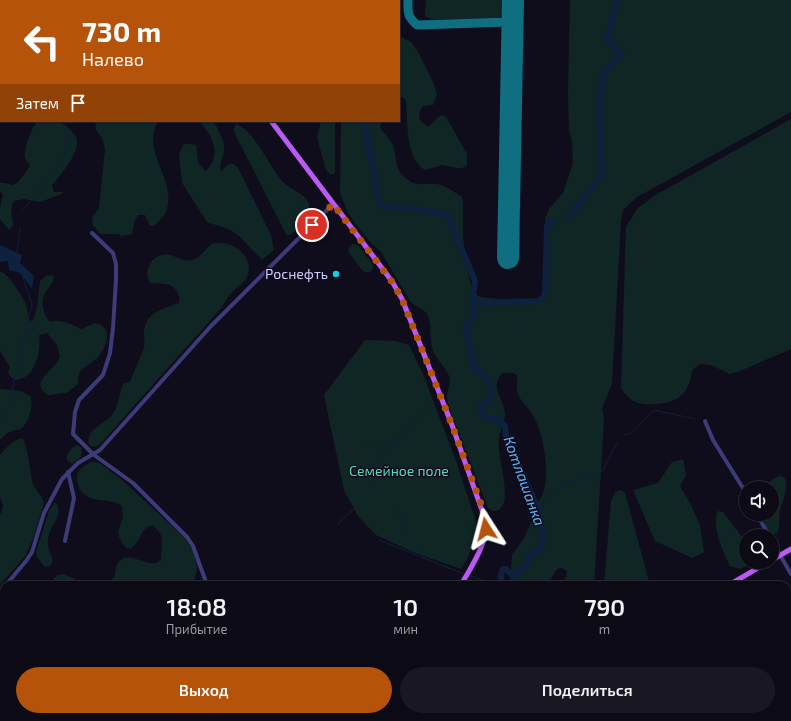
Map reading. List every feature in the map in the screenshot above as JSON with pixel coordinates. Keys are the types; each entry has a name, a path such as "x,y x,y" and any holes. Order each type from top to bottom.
{"main road":[{"path":"272,122 393,283 402,299 452,425 484,512 486,525 483,542 463,581"},
{"path":"780,555 791,549"},
{"path":"736,581 756,569"}],"street":[{"path":"9,581 32,552 44,513 62,479 68,472 78,463 89,456 94,455 100,450 211,326 333,204"},
{"path":"92,234 113,253 116,276 113,328 107,365 103,375 79,400 75,412 73,434 94,455 133,483 187,536 193,546 206,581"},
{"path":"705,421 713,440 739,482"},
{"path":"65,541 74,498 68,472"},
{"path":"780,555 791,574"}],"green space":[{"path":"426,0 503,0 503,10 500,17 494,19 431,19 425,15"},
{"path":"570,0 791,0 791,112 637,197 623,210 621,221 612,384 602,408 604,419 594,581 564,581 567,571 562,568 557,569 550,581 512,581 510,580 512,555 524,538 533,518 532,507 542,496 545,487 545,454 540,432 530,411 518,394 517,375 513,373 502,373 498,379 497,389 505,414 499,445 505,494 504,502 501,508 497,511 492,511 488,508 450,409 447,397 450,379 432,348 429,318 423,310 410,301 381,252 369,241 348,213 340,193 341,122 382,122 380,128 393,145 396,163 403,176 414,183 442,185 462,197 463,238 472,290 480,297 519,301 540,299 546,290 547,251 545,219 549,209 563,193 573,163 572,141 569,131 568,95"},
{"path":"400,36 411,42 417,50 434,84 437,95 433,105 423,106 421,109 419,115 421,121 429,126 441,115 446,117 467,154 467,165 462,168 457,168 442,165 425,170 419,165 411,149 406,101 403,97 400,97"},
{"path":"791,119 791,349 730,374 711,365 701,364 692,370 691,378 685,391 677,399 656,404 640,403 632,400 621,389 626,227 637,209 654,196"},
{"path":"37,122 61,122 75,135 77,143 76,149 69,163 52,186 54,192 63,192 62,194 40,202 24,199 14,201 11,207 13,226 9,230 0,219 0,208 3,194 0,191 0,183 15,184 20,180 30,166 25,158 25,154 27,144"},
{"path":"95,122 158,122 154,132 154,144 156,155 167,187 168,198 166,212 154,226 150,226 145,215 138,215 134,223 132,234 121,236 118,234 100,234 93,225 92,218 99,208 105,149 102,138 96,130"},
{"path":"201,122 214,122 224,146 221,171 229,164 234,164 238,168 271,235 274,250 262,260 238,235 228,229 207,222 182,183 179,154 184,144 196,145 198,162 205,171 214,159 212,139"},
{"path":"321,122 335,122 335,174 330,174 326,170 317,138"},
{"path":"236,124 249,133 282,181 303,196 308,202 309,212 304,222 300,227 287,236 235,134 234,129"},
{"path":"214,243 222,243 233,246 242,253 247,261 249,270 246,279 231,294 222,307 103,441 94,447 89,445 92,431 109,419 115,411 124,383 130,382 144,348 144,333 147,321 161,309 179,303 179,295 173,287 167,284 156,284 149,282 147,273 151,263 159,256 164,255 172,255 183,260 192,260 198,257"},
{"path":"352,244 358,245 373,265 370,272 363,271 348,252"},
{"path":"0,271 4,273 22,296 27,307 30,321 33,320 37,308 40,281 47,275 54,276 43,298 45,315 50,322 62,322 81,329 95,323 101,325 107,332 105,346 102,351 97,358 80,372 78,384 66,393 48,395 42,390 40,385 60,356 57,345 47,333 39,335 38,356 36,363 28,375 15,380 8,372 10,367 0,351"},
{"name":"Семейное поле","path":"365,340 396,341 409,345 423,374 456,461 479,531 461,569 413,552 376,535 358,516 344,490 324,395"},
{"path":"0,389 21,391 30,396 31,408 25,425 22,428 7,433 0,440"},
{"path":"22,438 24,442 33,484 44,503 35,534 26,555 3,581 0,581 0,515 3,505 0,497 0,455 7,447"},
{"path":"78,445 81,448 82,453 80,458 72,464 67,460 67,455 71,449"},
{"path":"683,459 686,475 680,486 700,525 704,552 692,558 655,541 633,490 658,483 672,462"},
{"path":"91,462 101,464 122,480 185,538 194,552 197,568 193,581 111,581 120,560 130,558 156,563 161,560 162,538 160,533 153,525 145,529 134,546 130,549 125,547 119,537 118,532 123,517 122,506 110,501 90,498 80,489 77,474"},
{"path":"779,476 784,477 786,481 786,490 779,517 779,481 771,481"},
{"path":"621,490 625,493 649,581 604,581 611,501 616,491"},
{"path":"55,502 59,512 49,535 48,542 53,561 50,566 45,567 37,557 36,552 49,511"},
{"path":"718,511 723,512 739,533 739,569 730,566 721,546 717,531 716,517"},
{"path":"765,521 779,521 778,529 767,529"},
{"path":"63,574 73,578 76,581 54,581 58,575"}],"water":[{"path":"0,245 22,255 20,263 34,276 32,289 20,273 9,270 8,261 0,262"}],"waterway":[{"name":"Котлашанка","path":"569,217 602,174 599,112 603,75 621,54 607,39 617,0"},
{"path":"23,210 55,169 66,152 68,130 64,122"},
{"name":"Котлашанка","path":"364,122 380,205 447,214 475,281 472,303 475,314 467,324 465,330 468,336 473,366 489,380 491,393 489,400 480,408 482,415 488,418 496,418 505,426 506,436 537,507 543,529 541,547 535,554 528,555 526,567 518,571 514,577 506,569 503,569 501,575 502,581"},
{"name":"Котлашанка","path":"472,303 538,301 545,296 547,226 553,221"},
{"path":"17,253 20,228"},
{"path":"0,422 7,412 32,304 22,275"},
{"path":"338,524 374,488 381,460 400,435 431,405"},
{"path":"623,435 632,433 654,410 695,419"},
{"path":"537,507 569,481 592,477 602,471 617,443"},
{"path":"364,447 375,448 391,445"},
{"path":"396,506 407,533 423,549 424,559"},
{"path":"379,540 464,574"},
{"path":"469,576 486,581"}],"taxiway":[{"path":"408,0 409,14 411,19 417,25 512,22"}],"runway":[{"path":"508,258 513,0"}],"place":[{"name":"Роснефть","path":"336,274"}],"route":[{"path":"312,225 333,204 393,283 402,299 452,425 484,512 486,529"}]}
